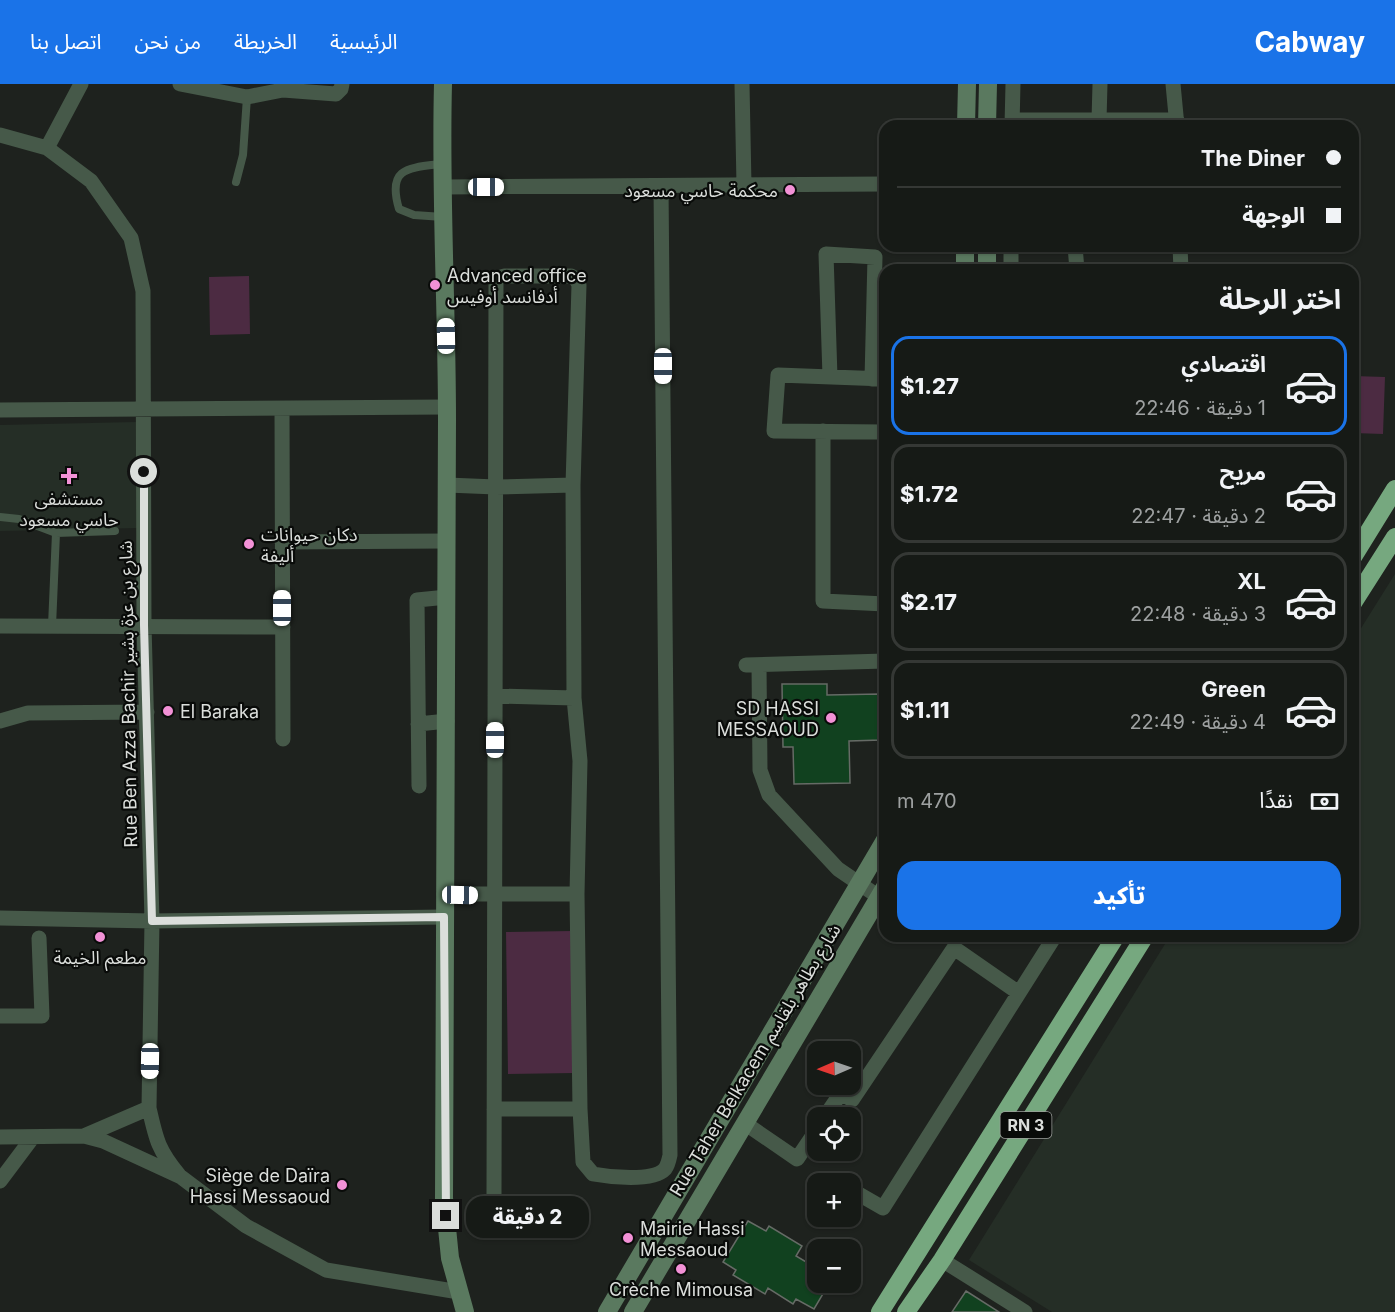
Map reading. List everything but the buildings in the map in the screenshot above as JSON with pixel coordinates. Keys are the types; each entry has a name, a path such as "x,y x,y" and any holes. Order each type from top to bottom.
{"highway":[{"path":"1359,547 1395,489"},
{"path":"1359,594 1395,537"},
{"name":"RN 3","path":"880,1312 1112,942"},
{"name":"RN 3","path":"906,1312 942,1260 1141,942"}],"street":[{"path":"47,148 81,84"},
{"path":"180,84 247,97 283,90 336,94 342,84"},
{"path":"443,84 441,164 447,407 444,1198 450,1258 465,1312"},
{"path":"742,84 744,185"},
{"path":"966,120 967,84"},
{"path":"987,120 988,84"},
{"path":"1012,120 1013,84"},
{"path":"1099,120 1100,84"},
{"path":"1173,84 1177,120"},
{"name":"Rue Ben Azza Bachir شارع بن عزة بشير","path":"0,135 47,148 91,180 131,238 144,291 144,625 152,921 149,1108 163,1156 181,1177"},
{"path":"443,187 879,184"},
{"path":"494,1197 496,283 498,278 504,276 571,276 579,285 573,484 574,698 580,761 577,894 580,1109 583,1162 593,1174 646,1177 663,1170 668,1164 670,1155 661,186"},
{"path":"830,377 826,254 875,257 878,379 778,375 774,431 879,432"},
{"path":"0,410 447,407"},
{"path":"282,409 282,740"},
{"path":"823,431 822,602 879,604"},
{"path":"447,484 496,487 573,484"},
{"path":"282,542 446,541"},
{"path":"419,786 417,600 447,597"},
{"path":"0,626 282,627"},
{"path":"879,661 753,665 760,770 769,795 838,869 859,885 879,891"},
{"path":"495,696 574,698"},
{"path":"0,721 28,713 147,712"},
{"path":"418,724 447,721"},
{"name":"Rue Taher Belkacem شارع بطاهر بلقاسم","path":"607,1312 879,850"},
{"path":"444,894 577,894"},
{"name":"Rue Taher Belkacem شارع بطاهر بلقاسم","path":"633,1312 879,897"},
{"path":"0,918 152,921 444,917"},
{"path":"0,1016 42,1016 39,938"},
{"path":"861,1195 883,1208 1051,942"},
{"path":"831,1107 841,1093 852,1100 954,948 1019,993"},
{"path":"84,1136 149,1108"},
{"path":"495,1109 580,1109"},
{"path":"746,1124 797,1159 807,1144"},
{"path":"0,1137 84,1136 103,1141 181,1177 246,1226 326,1270 459,1292"},
{"path":"0,1181 33,1137"},
{"path":"942,1260 1025,1312"}],"lane":[{"path":"236,182 243,155 247,97"},
{"path":"441,164 412,167 400,173 395,182 395,194 399,209 414,215 444,217"},
{"path":"0,517 19,519 56,533 115,531"},
{"path":"52,626 56,533"}],"shaded area":[{"path":"249,276 250,334 210,335 209,277"},
{"path":"1359,376 1385,377 1383,434 1359,433"},
{"name":"مستشفى حاسي مسعود","path":"136,422 138,528 0,531 0,425"},
{"path":"1395,574 1395,1312 1052,1312 969,1260 1166,942 1359,942 1359,631"},
{"path":"572,931 574,1073 508,1074 506,932"}],"place":[{"name":"محكمة حاسي مسعود","path":"790,190"},
{"name":"Advanced office أدفانسد أوفيس","path":"435,285"},
{"name":"مستشفى حاسي مسعود","path":"69,476"},
{"name":"دكان حيوانات أليفة","path":"249,544"},
{"name":"El Baraka","path":"168,711"},
{"name":"SD HASSI MESSAOUD","path":"831,718"},
{"name":"مطعم الخيمة","path":"100,937"},
{"name":"Siège de Daïra Hassi Messaoud","path":"342,1185"},
{"name":"Mairie Hassi Messaoud","path":"628,1238"},
{"name":"Crèche Mimousa","path":"681,1269"}],"route":[{"path":"144,472 144,625 152,921 444,917 444,1198 446,1216"}]}
